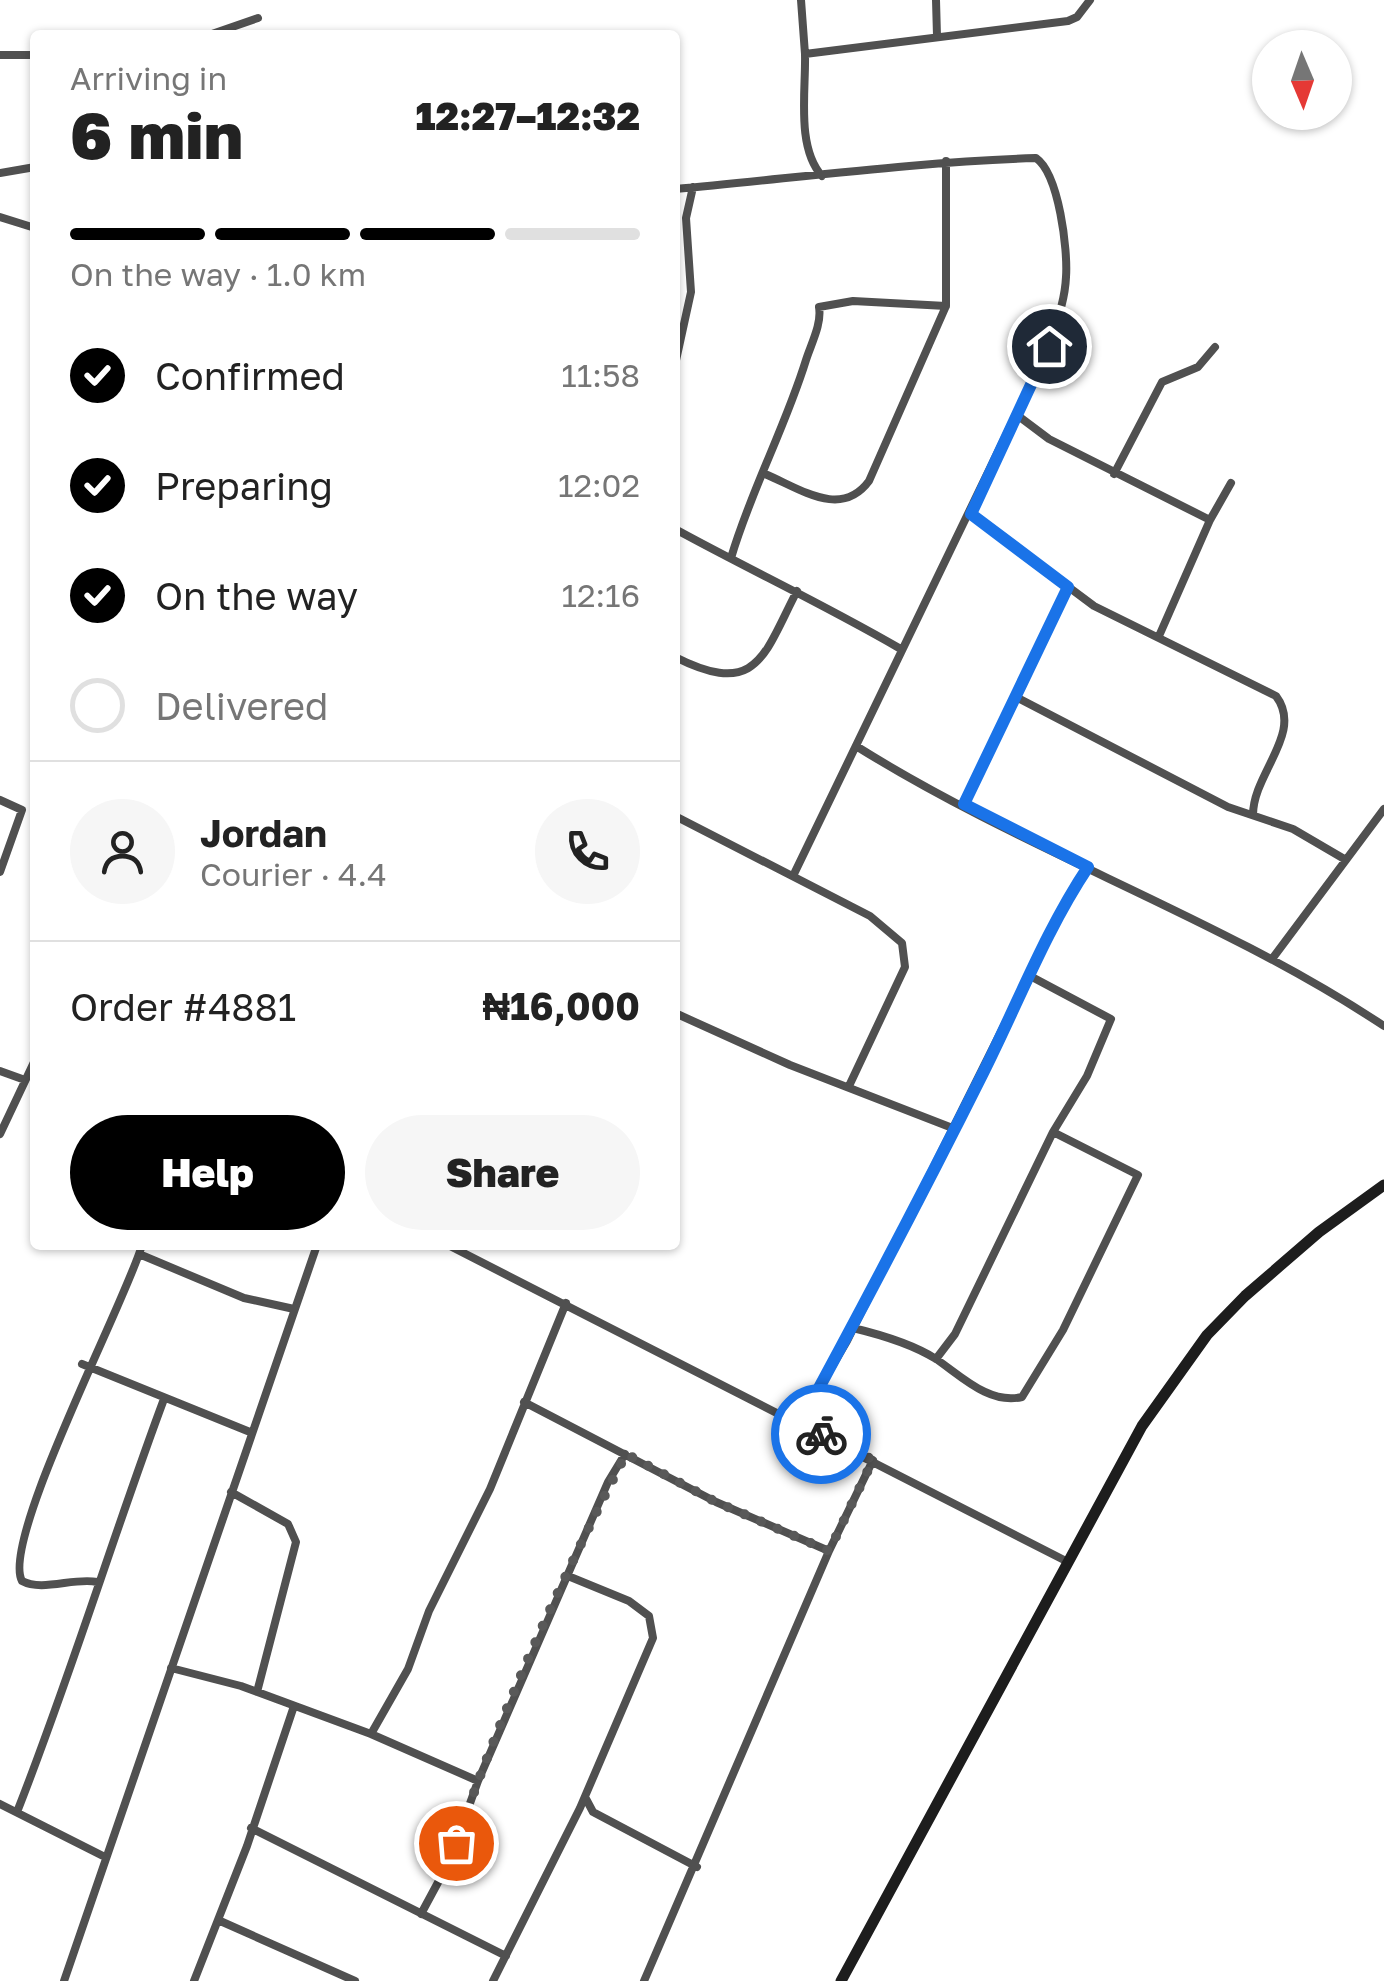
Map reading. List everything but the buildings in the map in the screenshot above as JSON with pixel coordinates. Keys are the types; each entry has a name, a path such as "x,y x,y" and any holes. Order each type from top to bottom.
{"main road":[{"path":"841,1981 1142,1426 1207,1334 1279,1265 1384,1185"}],"street":[{"path":"801,0 807,141 813,166 822,176"},
{"path":"936,0 937,36"},
{"path":"805,54 1068,20 1078,17 1090,0"},
{"path":"223,30 258,18"},
{"path":"0,56 30,55"},
{"path":"680,189 946,161 1036,158 1042,162 1056,198 1066,277 1049,346 794,874"},
{"path":"765,474 838,502 858,496 908,397 946,306 946,161"},
{"path":"0,173 30,168"},
{"path":"680,341 690,292 686,218 693,188"},
{"path":"0,216 30,226"},
{"path":"732,558 745,511 765,474 793,403 820,307 852,301 946,306"},
{"path":"1114,474 1162,382 1198,367 1215,347"},
{"path":"1017,415 1048,439 1210,520"},
{"path":"1159,636 1210,520 1231,483"},
{"path":"971,514 1094,606 1256,684 1283,705 1286,729 1256,788 1253,814"},
{"path":"680,532 768,582 798,591 900,648"},
{"path":"964,804 1068,587"},
{"path":"680,659 726,675 744,674 770,651 798,591"},
{"path":"1016,698 1228,807 1293,829 1346,860"},
{"path":"856,746 1272,959 1384,1026"},
{"path":"0,800 30,813"},
{"path":"1272,959 1384,808"},
{"path":"0,872 22,810"},
{"path":"680,818 794,874 890,929 906,956 905,967 849,1086"},
{"path":"800,1423 955,1129 1066,902 1088,867"},
{"path":"936,1359 955,1334 1053,1132 1087,1076 1111,1019 1032,977"},
{"path":"680,1014 790,1065 955,1129"},
{"path":"0,1134 30,1070"},
{"path":"0,1071 25,1080"},
{"path":"852,1328 936,1359 953,1374 981,1389 1007,1398 1022,1397 1086,1286 1138,1176 1053,1132"},
{"path":"75,1372 141,1250 234,1294 294,1309"},
{"path":"64,1981 314,1250"},
{"path":"458,1250 1066,1561"},
{"path":"371,1734 408,1669 429,1612 490,1490 566,1303"},
{"path":"82,1364 250,1432"},
{"path":"18,1812 66,1688 98,1582 164,1398"},
{"path":"524,1402 716,1502 829,1551"},
{"path":"421,1914 449,1862 478,1781 608,1482 626,1454"},
{"path":"644,1981 697,1867 829,1551 873,1460"},
{"path":"231,1492 288,1524 296,1542 257,1692"},
{"path":"8,1568 32,1585 98,1582"},
{"path":"493,1981 586,1797 642,1669 653,1631 649,1616 629,1601 568,1576"},
{"path":"171,1668 257,1692 371,1734 478,1781"},
{"path":"194,1981 294,1706"},
{"path":"586,1797 594,1812 697,1867"},
{"path":"0,1804 105,1856"},
{"path":"576,1816 594,1812"},
{"path":"251,1828 506,1956"},
{"path":"218,1920 355,1981"}],"way so far":[{"path":"456,1843 478,1781 587,1530 608,1482 626,1454 716,1502 829,1551 873,1460 821,1434"}],"route":[{"path":"821,1434 800,1423 847,1341 1032,977 1066,902 1088,867 964,804 1068,587 971,514 1049,346"}]}
